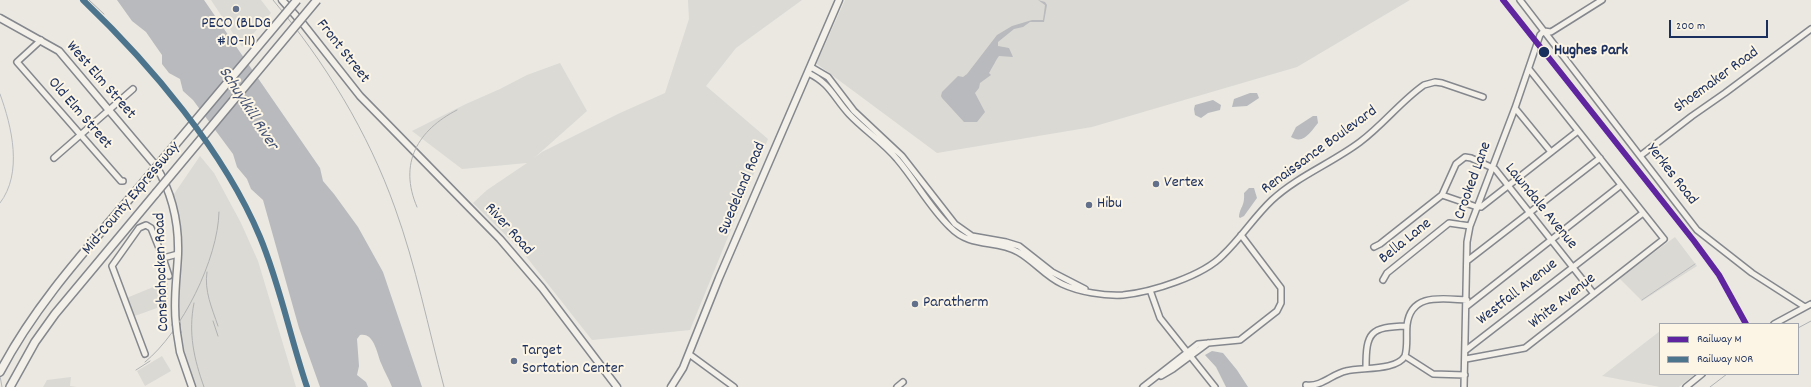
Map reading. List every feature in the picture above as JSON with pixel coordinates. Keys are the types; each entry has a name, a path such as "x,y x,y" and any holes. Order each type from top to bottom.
{"highway":[{"name":"Mid-County Expressway","path":"0,372 13,348 52,291 297,0"},
{"name":"Mid-County Expressway","path":"10,387 35,342 55,314 317,0"}],"main road":[{"name":"Front Street","path":"282,0 366,103"},
{"name":"Swedeland Road","path":"670,387 681,373 762,175 810,70 839,0"},
{"name":"West Elm Street","path":"0,18 59,51 151,160"},
{"name":"River Road","path":"366,103 500,238 542,288 617,387"},
{"name":"Conshohocken Road","path":"151,160 162,176 173,204 177,223 178,254 174,305 180,352 192,387"}],"street":[{"path":"1520,0 1544,30 1550,32 1602,0"},
{"name":"Shoemaker Road","path":"1640,156 1811,29"},
{"name":"Crooked Lane","path":"1464,387 1466,359 1467,242 1470,226 1515,108 1540,35 1544,30"},
{"name":"Yerkes Road","path":"1544,30 1697,230 1752,273 1805,307"},
{"name":"Old Elm Street","path":"41,40 17,62 80,135 121,181 123,181"},
{"path":"1529,68 1642,213"},
{"name":"Renaissance Boulevard","path":"810,70 828,77 854,111 902,156 954,224 972,236 1010,242 1021,247 1052,272 1091,292 1122,295 1150,290 1208,268 1223,256 1266,206 1283,190 1360,142 1424,85 1435,82 1442,83 1483,97"},
{"path":"54,158 133,89"},
{"path":"1515,108 1551,152"},
{"path":"1442,195 1481,207 1578,131"},
{"name":"Lawndale Avenue","path":"1374,247 1380,244 1442,195 1456,164 1465,157 1471,158 1492,167 1594,294"},
{"path":"1467,261 1600,158"},
{"path":"1467,306 1621,185"},
{"name":"White Avenue","path":"1466,359 1523,349 1664,239 1642,213"},
{"name":"Westfall Avenue","path":"1466,350 1642,213"},
{"name":"Bella Lane","path":"1383,280 1387,274 1449,223 1470,226"},
{"path":"145,354 112,269 114,262 139,228 146,225 151,228 163,258 168,276"},
{"path":"1143,387 1188,354 1198,344 1209,342 1237,342 1242,340 1274,315 1281,303 1282,294 1278,282 1241,235"},
{"path":"163,258 178,254"},
{"path":"1150,290 1160,318 1215,387"},
{"path":"1306,385 1318,385 1342,372 1393,365 1401,361 1405,356 1407,326 1412,310 1424,301 1435,298 1467,300"},
{"path":"1776,323 1811,304"},
{"path":"1366,368 1367,345 1374,333 1385,327 1407,326"},
{"path":"689,354 734,387"},
{"path":"1405,356 1433,374 1465,375"},
{"path":"1686,387 1701,375"},
{"path":"897,387 903,382"}],"shaded area":[{"path":"211,0 261,0 271,13 242,47"},
{"path":"688,0 802,0 736,48 706,86 768,139 690,330 592,340 521,250 473,203 487,190 527,163 462,169 412,131 527,75 560,63 587,111 534,158 542,152 620,113 665,93 689,19"},
{"path":"845,0 1410,0 1297,67 1092,127 937,153 817,64"},
{"path":"200,156 214,173 241,223 258,261 296,387 194,387 180,337 178,314 180,223 172,197"},
{"path":"1675,237 1697,266 1642,301 1619,278"},
{"path":"168,281 168,304 132,317 124,299"},
{"path":"1659,332 1659,375 1694,375 1679,387 1660,387 1602,376"},
{"path":"162,356 171,371 145,386 137,371"},
{"path":"71,377 70,386 77,387 43,387 47,380"}],"water":[{"name":"Schuylkill River","path":"117,0 204,0 320,168 323,181 358,227 383,272 422,387 392,387 372,340 365,335 360,335 357,339 359,366 357,375 366,382 368,387 320,387 299,328 263,200 251,189 247,179 237,167 233,154 193,100 183,91 180,79 169,73 162,64 162,55 146,32 132,21"},
{"path":"1038,0 1045,2 1047,5 1044,22 1030,22 1023,27 1014,29 998,42 998,46 1009,48 1013,57 998,57 989,73 991,75 980,83 979,88 975,93 985,112 977,122 964,122 942,98 942,92 958,76 963,77 967,74 997,35 1012,26 1032,20 1043,20 1045,5"},
{"path":"1250,93 1257,93 1259,98 1247,106 1232,107 1234,99"},
{"path":"1213,100 1221,105 1220,110 1208,113 1201,118 1195,115 1195,105"},
{"path":"1313,116 1317,116 1318,123 1307,136 1300,139 1291,137 1296,127"},
{"path":"1249,188 1254,188 1257,198 1244,216 1240,218 1239,217 1244,201 1244,193"},
{"path":"1212,351 1223,353 1237,370 1248,387 1226,387 1216,367 1205,355"}],"waterway":[{"path":"0,94 8,121 13,150 11,178 7,191 0,203"},
{"path":"1642,300 1695,264"},
{"path":"0,376 2,387"}],"railway":[{"path":"89,0 104,14"},
{"path":"273,0 310,48 327,73 372,152 395,208 409,252 444,387"},
{"path":"417,207 412,191 410,176 411,162 415,150 422,138 432,127 443,118 457,110"},
{"path":"145,362 159,349 172,333 196,293 212,251 217,231 219,212"},
{"path":"207,272 206,279 208,293 218,326"},
{"path":"194,303 192,314 193,346 197,366 204,387"},
{"path":"213,321 218,336"},
{"path":"1799,327 1811,321"},
{"path":"136,370 150,361"},
{"path":"1710,387 1726,375"}],"rail line":[{"name":"NOR","path":"83,0 159,80 206,141 227,173 245,205 267,255 307,387"},
{"name":"M","path":"1503,0 1694,241 1719,275 1745,323"}],"place":[{"name":"PECO (BLDG #10-11)","path":"236,9"},
{"name":"Hughes Park","path":"1544,52"},
{"name":"Vertex","path":"1156,184"},
{"name":"Hibu","path":"1089,205"},
{"name":"Paratherm","path":"915,304"},
{"name":"Target Sortation Center","path":"514,361"}]}
